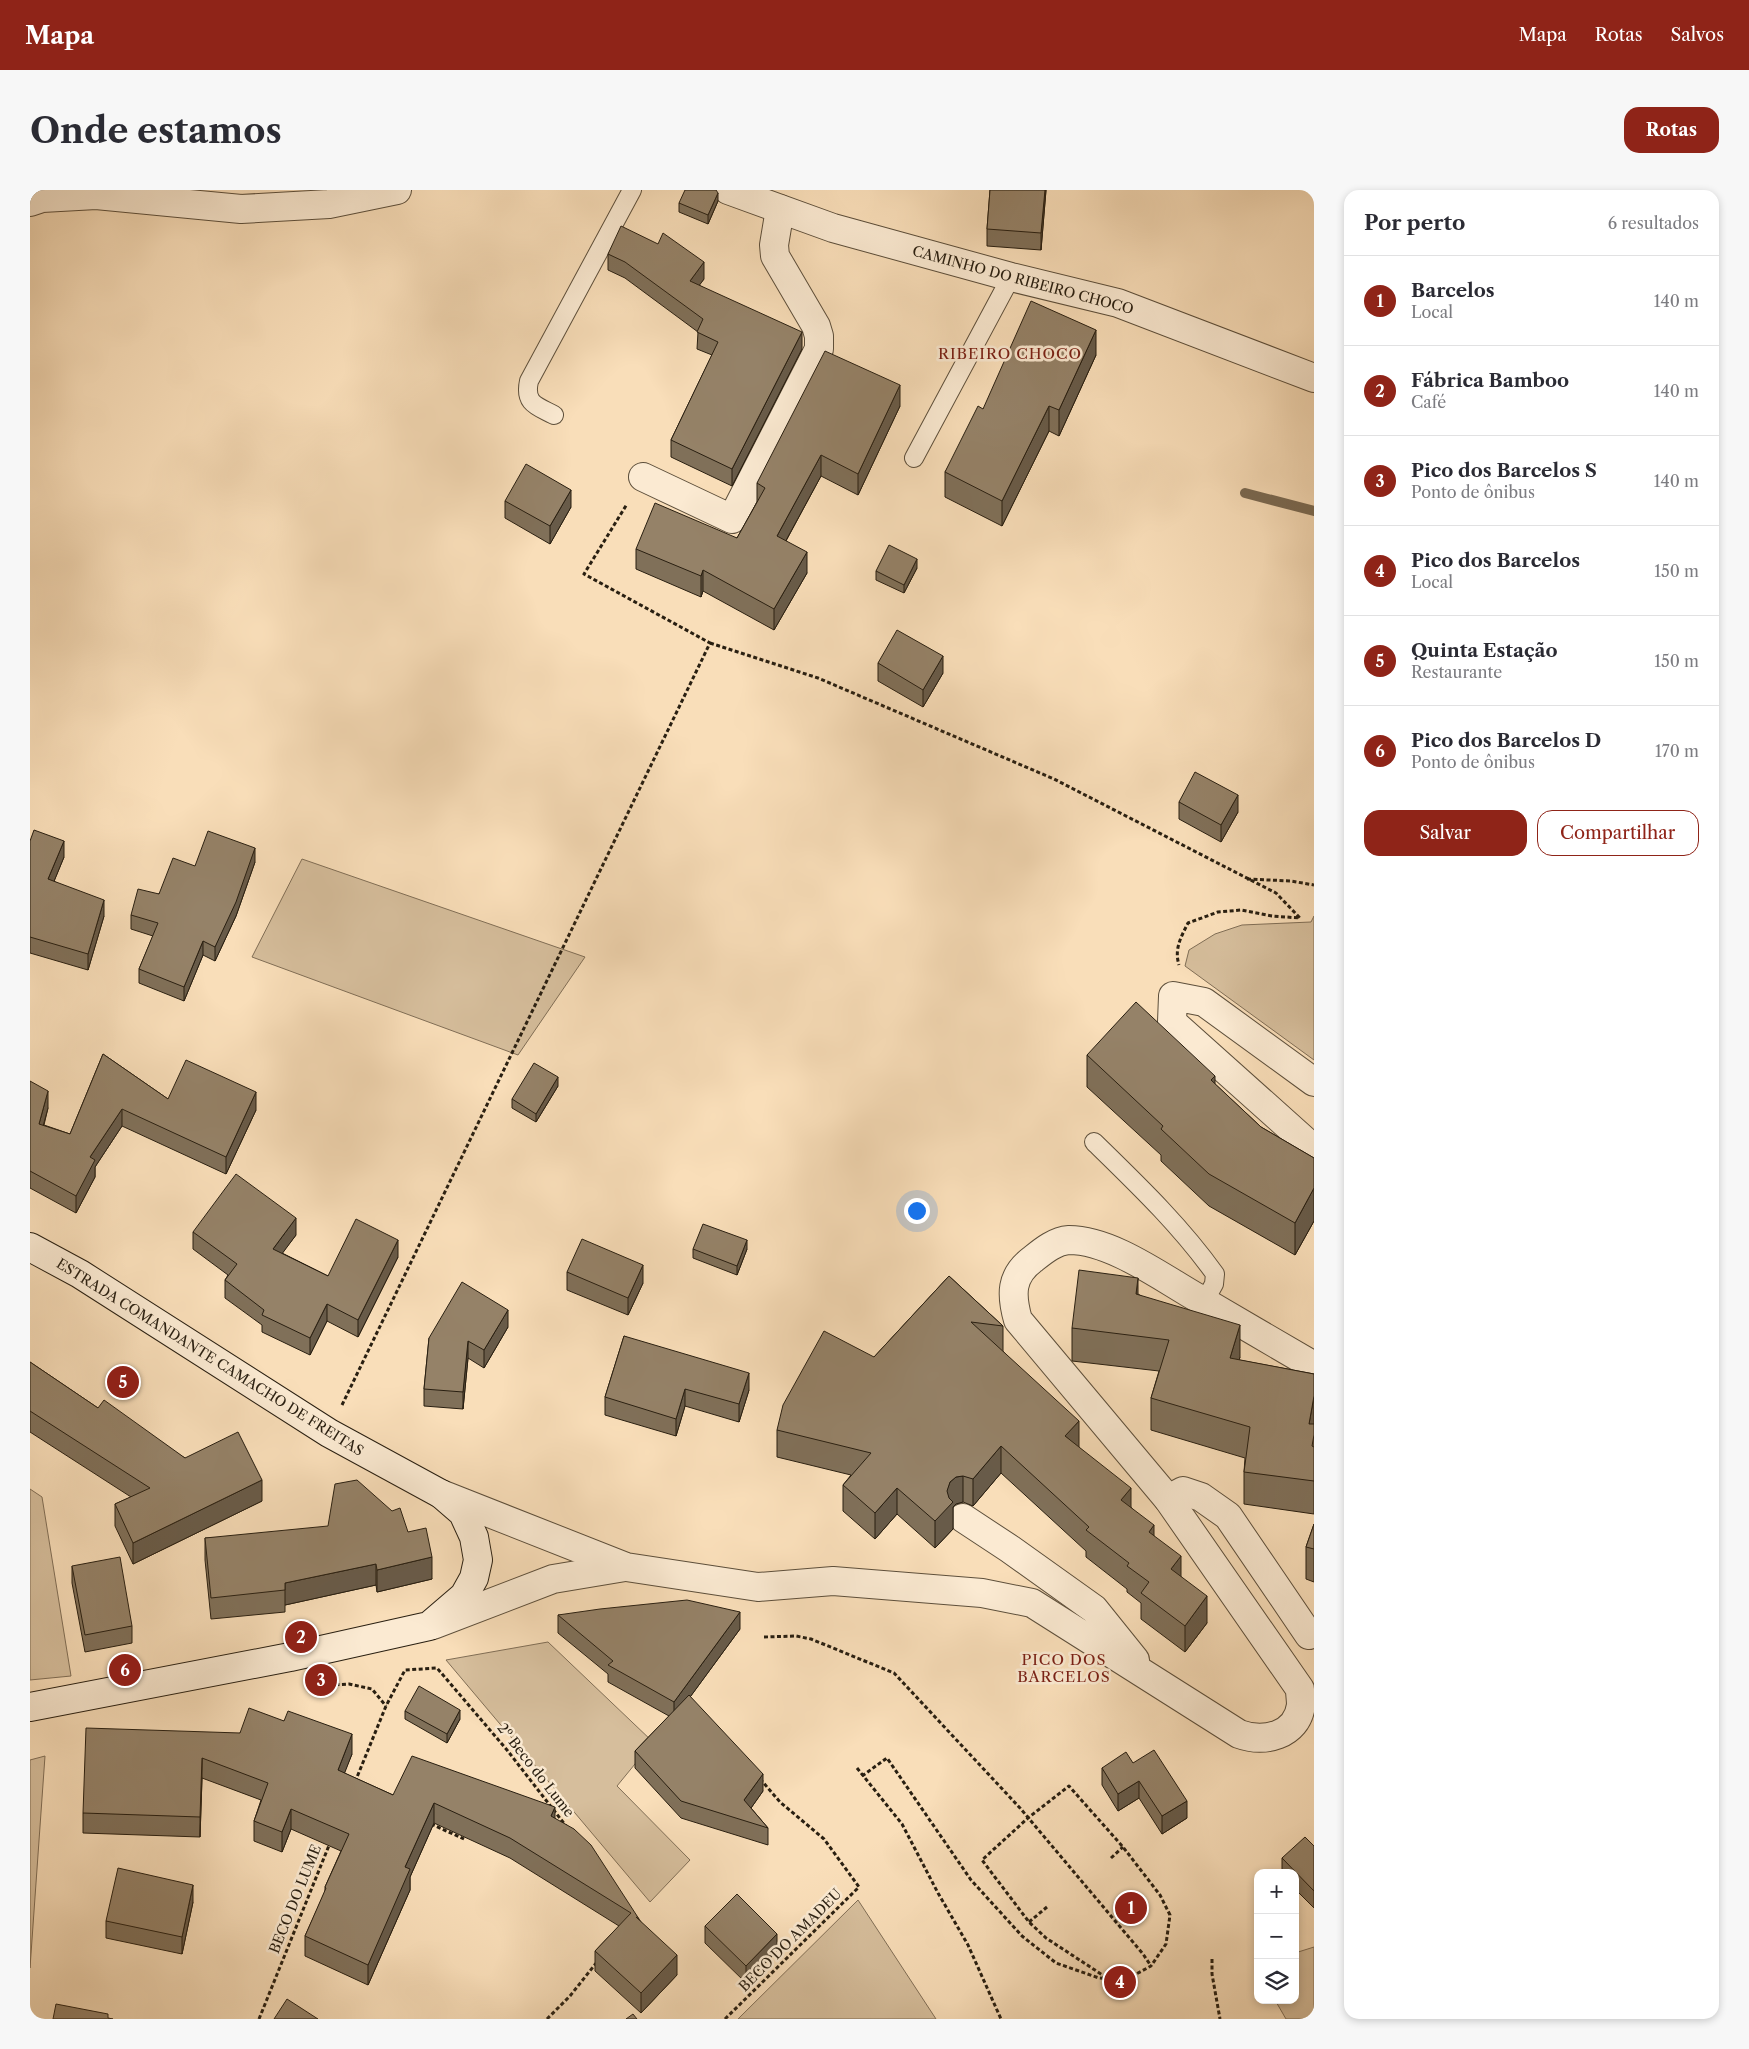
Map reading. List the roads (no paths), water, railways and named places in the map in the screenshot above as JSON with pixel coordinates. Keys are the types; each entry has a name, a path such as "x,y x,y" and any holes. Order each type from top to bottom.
{"street":[{"path":"30,202 42,198 96,195 241,210 329,204 397,190"},
{"name":"CAMINHO DO RIBEIRO CHOCO","path":"728,190 833,228 1011,277 1118,302 1314,378"},
{"path":"643,478 732,519 819,349 819,336 816,326 775,256 774,245 780,209"},
{"path":"1314,1082 1204,1002 1173,996 1172,1022 1314,1149"},
{"path":"441,1494 626,1567 758,1587 833,1581 982,1593 1032,1604 1239,1734 1253,1739 1266,1739 1279,1735 1295,1721 1301,1706 1300,1689 1168,1499 1018,1320 1012,1300 1015,1278 1029,1262 1048,1247 1068,1240 1094,1244 1129,1258 1314,1366"},
{"name":"ESTRADA COMANDANTE CAMACHO DE FREITAS","path":"30,1247 80,1274 329,1433 441,1494 463,1513 474,1536 478,1560 474,1578 464,1596 429,1626 290,1657 30,1707"},
{"path":"1168,1499 1183,1491 1201,1496 1228,1516 1309,1635"},
{"path":"963,1518 1094,1609 1151,1678"},
{"path":"429,1626 554,1578 626,1567"}],"lane":[{"path":"554,415 531,402 527,392 528,382 632,190"},
{"path":"914,458 1011,277"},
{"path":"1094,1142 1149,1196 1197,1249 1215,1274 1214,1284 1204,1302"}],"waterway":[{"name":"RIBEIRO CHOCO","path":"1245,493 1314,511"}],"place":[{"name":"Quinta Estação","path":"123,1382"},
{"name":"Fábrica Bamboo","path":"301,1637"},
{"name":"Pico dos Barcelos D","path":"125,1670"},
{"name":"Pico dos Barcelos S","path":"321,1680"},
{"name":"Barcelos","path":"1131,1908"},
{"name":"Pico dos Barcelos","path":"1120,1982"}],"district":[{"name":"RIBEIRO CHOCO","path":"1010,353"},
{"name":"PICO DOS BARCELOS","path":"1064,1668"}]}
